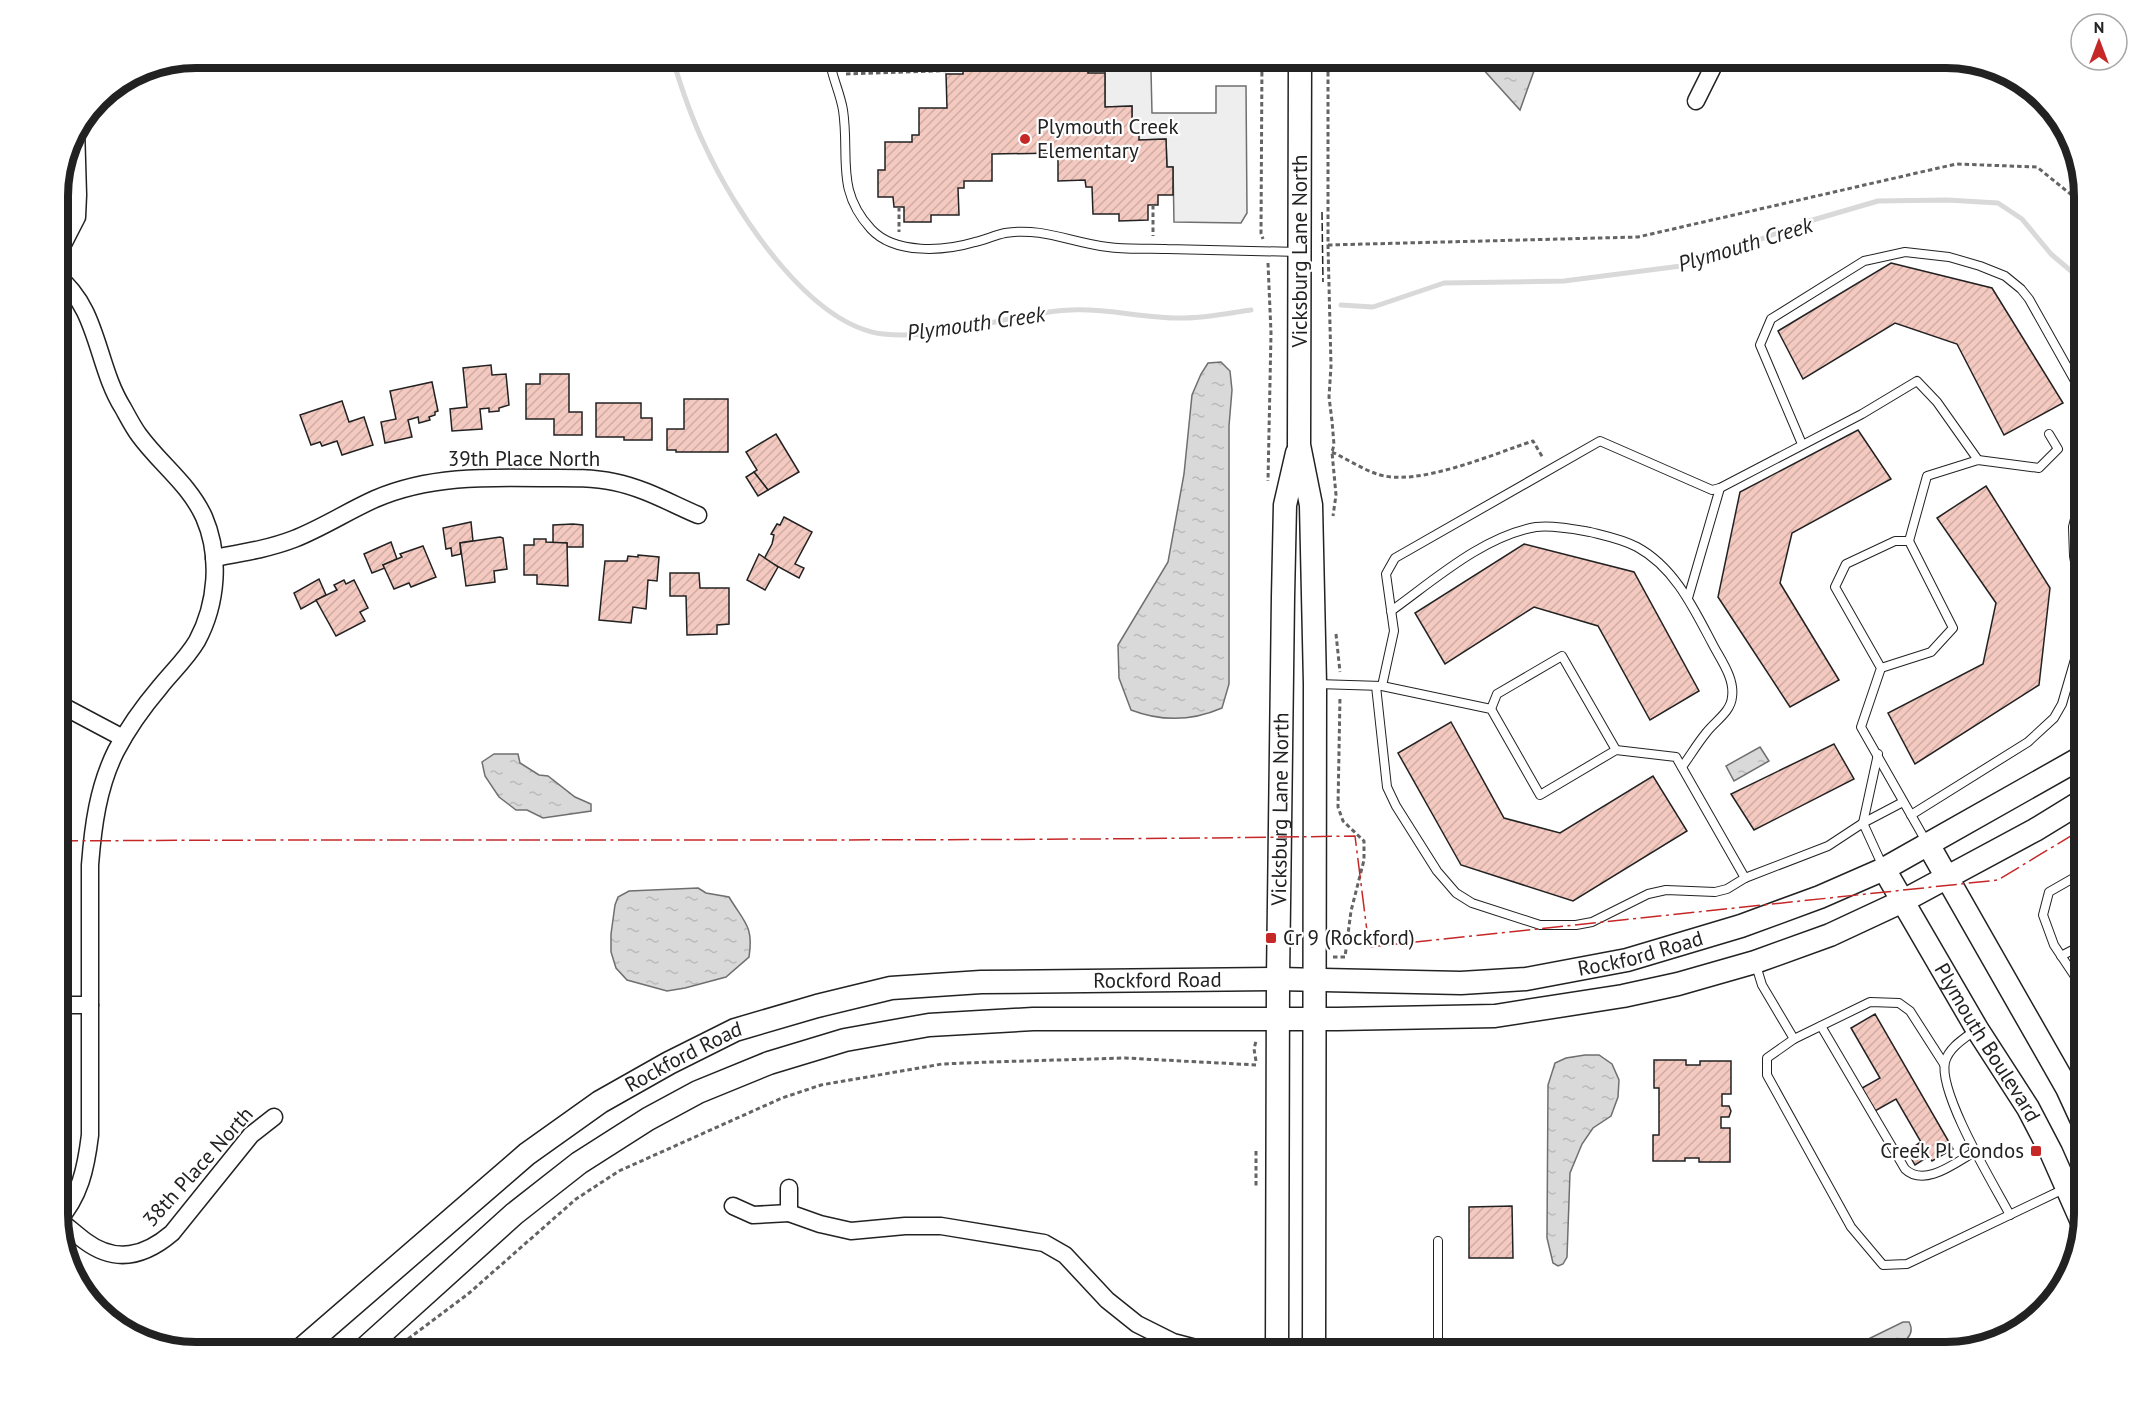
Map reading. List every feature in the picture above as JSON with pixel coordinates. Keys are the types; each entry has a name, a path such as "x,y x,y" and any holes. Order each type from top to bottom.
{"main road":[{"name":"Vicksburg Lane North","path":"1300,68 1299,445 1311,505 1315,684 1314,1342"},
{"name":"Vicksburg Lane North","path":"1277,1342 1280,748 1285,505 1299,445"},
{"name":"Rockford Road","path":"310,1342 527,1154 600,1102 669,1063 735,1030 817,1006 891,988 981,982 1278,979 1461,983 1527,979 1627,960 1741,926 1820,897 1884,869 1929,846 2074,762"},
{"name":"Rockford Road","path":"372,1342 514,1214 579,1163 648,1119 698,1092 770,1063 845,1040 929,1025 1033,1019 1495,1016 1623,996 1678,984 1755,962 1830,935 1903,901 2035,830 2074,806"},
{"name":"Plymouth Boulevard","path":"1929,846 2074,1103"},
{"name":"Plymouth Boulevard","path":"1884,869 1977,1029 2028,1107 2051,1152 2074,1181"}],"street":[{"path":"1696,101 1712,68"},
{"path":"68,235 77,217 77,148"},
{"path":"68,284 90,318 103,365 119,402 140,436 188,490 204,518 214,558 214,581 209,612 196,641 135,718 123,738 101,788 93,827 90,865 90,1135 87,1166 77,1194 68,1207"},
{"name":"39th Place North","path":"214,558 255,551 295,538 376,499 411,486 450,480 487,477 613,482 653,493 698,515"},
{"path":"68,709 123,738"},
{"path":"68,1005 90,1005"},
{"name":"38th Place North","path":"69,1229 103,1251 121,1255 140,1253 158,1245 172,1233 251,1135 274,1117"},
{"path":"789,1188 789,1213"},
{"path":"733,1206 753,1215 789,1213 820,1224 851,1231 905,1226 942,1226 1044,1243 1065,1255 1107,1300 1137,1324 1173,1342"}],"lane":[{"path":"832,68 842,108 845,173 850,198 873,231 894,243 919,249 945,249 975,243 1004,233 1029,232 1056,234 1108,247 1300,252"},
{"path":"1802,444 1760,345 1771,319 1864,261 1905,252 1949,257 2006,276 2029,299 2074,379"},
{"path":"1904,802 1863,823 1828,846 1745,878 1727,889 1714,892 1666,890 1648,894 1592,922 1576,925 1540,925 1472,903 1456,893 1437,871 1396,806 1387,787 1379,686 1394,631 1386,574 1395,558 1600,441 1712,490 1720,488 1862,414 1917,381 1937,402 1978,460"},
{"path":"1881,668 1931,652 1953,628 1909,541 1927,476 1978,460 2039,468 2058,449 2049,434"},
{"path":"1688,598 1720,488"},
{"path":"2074,523 2074,556"},
{"path":"1391,611 1475,552 1516,532 1537,527 1577,530 1619,539 1638,548 1656,560 1688,598 1726,670 1731,685 1732,699 1726,711 1708,730 1682,767"},
{"path":"1909,541 1895,541 1846,564 1835,587 1881,668 1861,727 1929,846"},
{"path":"1491,709 1497,694 1562,656 1616,750"},
{"path":"1911,815 2028,742 2054,718 2074,662"},
{"path":"1315,684 1379,686 1491,709 1540,795 1616,750 1677,757 1745,878"},
{"path":"1878,754 1863,823 1884,869"},
{"path":"2074,878 2049,892 2043,915 2054,945 2074,975"},
{"path":"2061,956 2074,949"},
{"path":"1755,962 1762,986 1794,1039"},
{"path":"2010,1215 1950,1096 1944,1064 1910,1011 1899,1002 1870,1002 1794,1039 1767,1058 1767,1075 1851,1227 1883,1265 1907,1264 2010,1215 2074,1183"},
{"path":"1821,1026 1905,1169 1911,1174 1919,1177 1929,1176 1976,1151"},
{"path":"1944,1064 1948,1053 1977,1029"},
{"path":"1438,1241 1438,1342"}],"path":[{"path":"1088,68 1209,68"},
{"path":"1328,68 1328,245 1331,355 1329,397 1336,495 1332,519"},
{"path":"843,70 844,74 963,70"},
{"path":"1328,245 1638,237 1956,164 2037,166 2074,197"},
{"path":"1153,205 1154,249"},
{"path":"893,233 899,235 899,207"},
{"path":"1332,452 1378,475 1400,479 1442,471 1533,441 1550,469"},
{"path":"1314,957 1345,957 1351,911 1364,860 1364,841 1343,820 1338,807 1341,668 1336,633"},
{"path":"403,1342 468,1294 576,1199 619,1171 782,1098 821,1085 942,1064 1125,1058 1257,1065"}],"shaded area":[{"path":"249,68 385,68 385,70"},
{"path":"1105,71 1151,71 1152,113 1216,113 1216,86 1246,86 1247,213 1241,223 1174,222 1173,167 1167,167 1166,139 1139,140 1132,133 1132,106 1105,107"}],"water":[{"path":"1482,68 1535,68 1520,110"},
{"path":"1221,362 1230,371 1232,390 1229,426 1229,684 1222,708 1188,718 1154,717 1131,710 1119,678 1118,645 1168,562 1184,474 1192,395 1208,363"},
{"path":"1760,747 1769,761 1734,781 1726,766"},
{"path":"494,754 518,754 520,763 539,775 548,776 575,797 591,804 591,811 543,818 527,810 516,810 499,797 485,776 482,762"},
{"path":"698,888 706,893 729,897 749,931 749,957 726,977 685,988 667,991 627,980 616,968 611,952 611,934 618,897 629,891"},
{"path":"1599,1055 1612,1064 1619,1080 1618,1097 1611,1116 1593,1128 1582,1144 1570,1173 1567,1257 1563,1264 1558,1266 1553,1263 1547,1238 1548,1085 1555,1063 1566,1058"},
{"path":"1903,1322 1909,1322 1910,1334 1903,1342 1862,1342"}],"building":[{"name":"Plymouth Creek Elementary","path":"963,68 1088,68 1088,73 1105,73 1105,107 1132,106 1132,133 1139,133 1139,140 1166,139 1167,167 1173,167 1173,195 1158,195 1158,205 1148,205 1148,220 1119,221 1119,214 1093,214 1092,187 1086,187 1085,180 1058,181 1058,153 992,154 992,181 964,181 964,188 958,188 959,215 931,215 931,222 904,222 904,207 894,207 893,197 878,197 878,170 885,170 885,142 912,142 912,135 919,135 919,108 947,108 946,74 963,74"},
{"path":"1891,263 1992,288 2063,403 2004,435 1957,344 1895,323 1803,379 1778,331"},
{"path":"491,365 492,375 506,374 509,405 499,408 499,411 489,412 489,408 480,409 482,429 452,431 450,409 467,407 463,368"},
{"path":"540,374 569,374 569,412 582,412 582,435 554,435 554,419 526,419 526,384 540,384"},
{"path":"432,382 438,411 435,415 429,417 430,420 419,423 418,417 408,420 412,437 385,443 381,422 396,419 390,391"},
{"path":"684,399 728,399 728,452 667,450 667,429 684,429"},
{"path":"342,401 349,422 364,417 373,445 342,455 337,441 322,446 320,442 311,445 300,415"},
{"path":"596,403 641,403 641,418 652,418 652,440 596,437"},
{"path":"1858,430 1891,479 1792,533 1780,583 1839,680 1790,707 1718,597 1740,492"},
{"path":"776,434 799,472 768,490 754,472 757,470 746,452"},
{"path":"754,472 768,490 758,496 746,477"},
{"path":"1986,486 2050,588 2039,685 1915,764 1888,713 1983,664 1996,603 1937,518"},
{"path":"784,517 812,532 795,564 804,568 799,578 764,559 772,544 774,535 771,534"},
{"path":"471,522 473,541 460,543 461,554 452,556 451,548 446,549 443,528"},
{"path":"553,525 583,525 583,547 567,547 567,543 553,543"},
{"path":"503,538 507,569 494,571 495,582 466,586 460,543"},
{"path":"534,539 567,543 568,586 537,584 537,575 524,575 524,545 534,545"},
{"path":"391,542 397,559 383,565 385,568 372,573 364,554"},
{"path":"1524,544 1634,572 1699,691 1650,720 1598,626 1534,607 1445,664 1415,613"},
{"path":"423,546 436,577 411,587 409,583 394,589 383,565 402,557 400,554"},
{"path":"759,554 778,567 765,590 747,580"},
{"path":"638,555 659,557 657,581 648,580 646,609 633,607 631,623 599,620 605,561 627,561 628,556 638,557"},
{"path":"670,573 699,573 700,588 729,588 729,624 717,625 717,634 687,635 686,596 670,596"},
{"path":"319,579 326,595 301,609 294,593"},
{"path":"344,580 346,584 354,580 368,608 360,612 365,621 336,636 316,600 337,590 334,585"},
{"path":"1451,722 1504,818 1560,833 1653,776 1687,831 1573,901 1461,865 1398,753"},
{"path":"1834,744 1854,779 1754,830 1731,794"},
{"path":"1875,1014 1953,1149 1932,1161 1929,1156 1915,1165 1907,1151 1921,1142 1896,1099 1875,1111 1862,1088 1880,1078 1851,1028"},
{"path":"1654,1060 1686,1060 1686,1065 1700,1065 1700,1061 1731,1061 1731,1094 1722,1094 1722,1106 1729,1106 1731,1111 1729,1117 1721,1117 1721,1128 1730,1128 1730,1162 1699,1162 1699,1158 1685,1158 1685,1161 1653,1161 1653,1135 1659,1135 1659,1088 1654,1088"},
{"path":"1512,1206 1513,1258 1469,1258 1469,1207"}],"waterway":[{"name":"Plymouth Creek","path":"676,68 705,146 734,201 754,231 801,287 828,310 855,326 883,334 907,335 930,334 1047,312 1071,310 1184,318 1251,310"},
{"name":"Plymouth Creek","path":"1341,305 1373,307 1444,283 1564,281 1681,266 1806,222 1878,201 1947,200 1998,203 2022,219 2051,254 2074,274"}],"fence":[{"path":"1322,212 1323,282"}],"power":[{"path":"68,841 1355,836 1369,947 1998,880 2074,834"}],"place":[{"name":"Plymouth Creek Elementary","path":"1025,139"},
{"name":"Cr 9 (Rockford)","path":"1271,938"},
{"name":"Creek Pl Condos","path":"2036,1151"}]}
